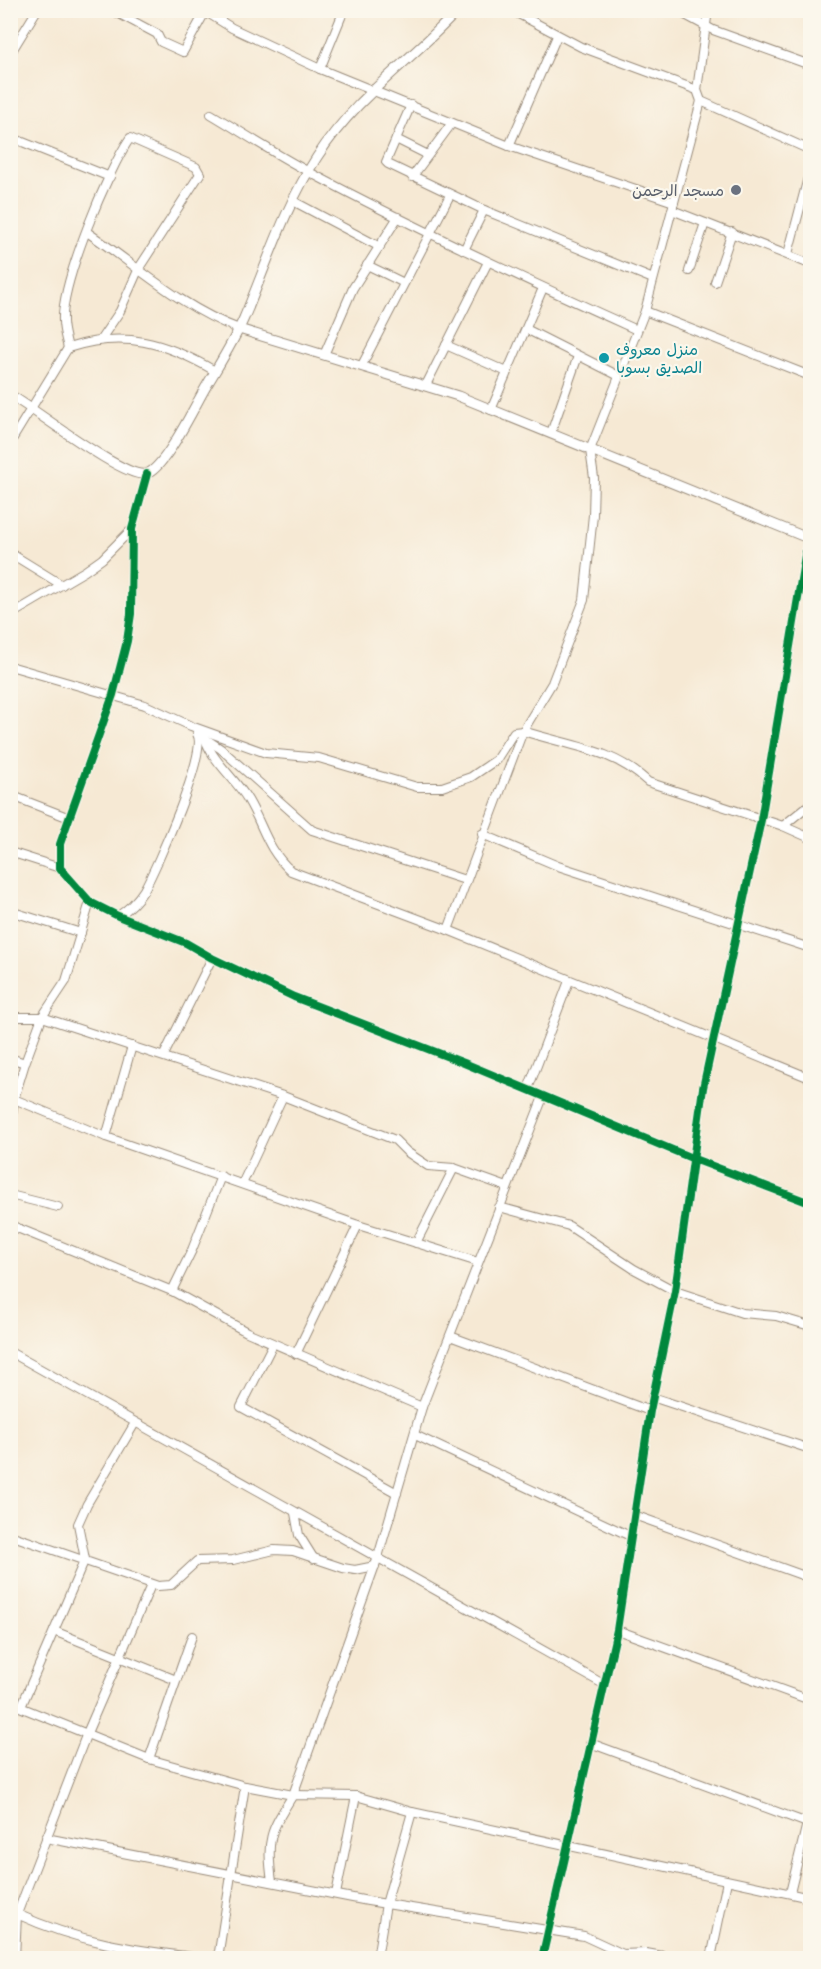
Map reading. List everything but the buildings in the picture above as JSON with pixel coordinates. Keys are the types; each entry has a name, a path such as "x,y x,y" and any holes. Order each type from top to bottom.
{"street":[{"path":"10,54 37,10"},
{"path":"112,10 156,34 161,42 183,52 204,11 232,28 320,69 509,146 673,206 705,223 810,264"},
{"path":"320,69 344,10"},
{"path":"60,868 58,856 67,817 113,695 127,641 131,614 132,529 147,474 164,458 239,329 308,171 339,125 372,89 414,55 458,10"},
{"path":"511,10 557,36 647,73 697,90"},
{"path":"676,10 705,27 810,63"},
{"path":"448,930 482,834 523,731 552,683 584,600 593,515 594,478 590,450 645,311 701,101 697,90 708,10"},
{"path":"509,146 557,36"},
{"path":"701,101 810,150"},
{"path":"411,105 386,163 484,210 653,279"},
{"path":"211,114 308,171 398,217 488,262 637,330"},
{"path":"412,177 452,123"},
{"path":"10,137 110,177"},
{"path":"10,443 68,348 63,320 66,292 87,232 110,177 130,138 199,169 199,178 139,268 120,311 101,339"},
{"path":"396,139 428,155"},
{"path":"788,254 810,170"},
{"path":"362,365 450,195"},
{"path":"293,201 380,248"},
{"path":"464,250 484,210"},
{"path":"324,355 353,288 398,217"},
{"path":"689,271 705,223"},
{"path":"87,232 177,298 222,323 426,385 809,538 761,820 713,1039 696,1129 694,1159 675,1291 652,1397 617,1630 542,1959"},
{"path":"715,282 732,232"},
{"path":"426,385 488,262"},
{"path":"367,265 404,282"},
{"path":"491,410 543,288"},
{"path":"645,311 810,376"},
{"path":"526,328 618,376"},
{"path":"68,348 101,339 123,339 164,346 182,352 215,371"},
{"path":"446,345 507,372"},
{"path":"551,433 578,356"},
{"path":"10,395 33,407 111,462 129,472 147,474"},
{"path":"10,615 102,559 132,529"},
{"path":"10,553 62,585"},
{"path":"10,666 163,711 190,726 266,753 319,758 430,789 471,777 496,759 514,732 523,731 615,758 625,762 648,783 783,826 810,838"},
{"path":"190,726 202,738 249,801 275,856 291,871 448,930 810,1078"},
{"path":"202,738 222,749 312,830 465,880"},
{"path":"118,916 131,907 143,890 166,844 200,751 202,738"},
{"path":"10,795 67,817"},
{"path":"783,826 810,804"},
{"path":"482,834 558,866 810,948"},
{"path":"10,852 60,868 90,902 118,916 186,943 294,997 528,1089 694,1159 810,1203"},
{"path":"10,1130 14,1099 25,1063 42,1017 66,981 90,902"},
{"path":"10,911 81,933"},
{"path":"164,1055 212,958"},
{"path":"528,1089 569,981"},
{"path":"10,1017 42,1017 164,1055 283,1096 395,1140 407,1152 428,1166 454,1168 507,1187"},
{"path":"106,1137 132,1046"},
{"path":"10,1058 25,1063"},
{"path":"243,1182 283,1096"},
{"path":"272,1882 268,1845 270,1834 293,1796 376,1561 422,1407 543,1096"},
{"path":"14,1099 106,1137 243,1182 358,1225 478,1262"},
{"path":"416,1243 454,1168"},
{"path":"172,1291 192,1250 221,1176"},
{"path":"10,1195 58,1207"},
{"path":"499,1207 569,1226 634,1269 675,1291 742,1312 776,1316 810,1326"},
{"path":"10,1225 172,1291 273,1344 422,1407"},
{"path":"296,1354 358,1225"},
{"path":"450,1336 650,1411"},
{"path":"273,1344 240,1407 398,1493"},
{"path":"10,1352 376,1561 605,1685"},
{"path":"652,1397 810,1449"},
{"path":"21,1707 85,1559 78,1524 87,1504 135,1423"},
{"path":"415,1435 630,1536"},
{"path":"295,1513 299,1535 314,1559"},
{"path":"634,1515 810,1578"},
{"path":"10,1535 85,1559 151,1585 171,1585 197,1562 233,1560 274,1550 293,1551 343,1569 355,1570 376,1561"},
{"path":"15,1959 14,1912 87,1733 151,1585"},
{"path":"617,1630 810,1700"},
{"path":"54,1631 176,1680"},
{"path":"149,1759 192,1636"},
{"path":"10,1703 149,1759 245,1786 293,1796 356,1796 412,1812 569,1844 810,1898"},
{"path":"590,1743 809,1823"},
{"path":"218,1959 245,1786"},
{"path":"336,1894 356,1796"},
{"path":"790,1893 809,1823 810,1811"},
{"path":"377,1959 386,1904 412,1812"},
{"path":"46,1838 386,1904 548,1932 585,1936 623,1954 646,1953 674,1959"},
{"path":"711,1959 727,1881"},
{"path":"14,1912 57,1932 138,1950 199,1959"}],"cycle path":[{"path":"147,474 132,529 131,614 127,641 113,695 60,844 60,868 90,902 118,916 186,943 294,997 464,1063 694,1159 810,1203"},
{"path":"542,1958 617,1630 650,1411 675,1291 703,1088 761,820 808,538"}],"place":[{"name":"مسجد الرحمن","path":"736,190"},
{"name":"منزل معروف الصديق بسوبا","path":"604,358"}]}
